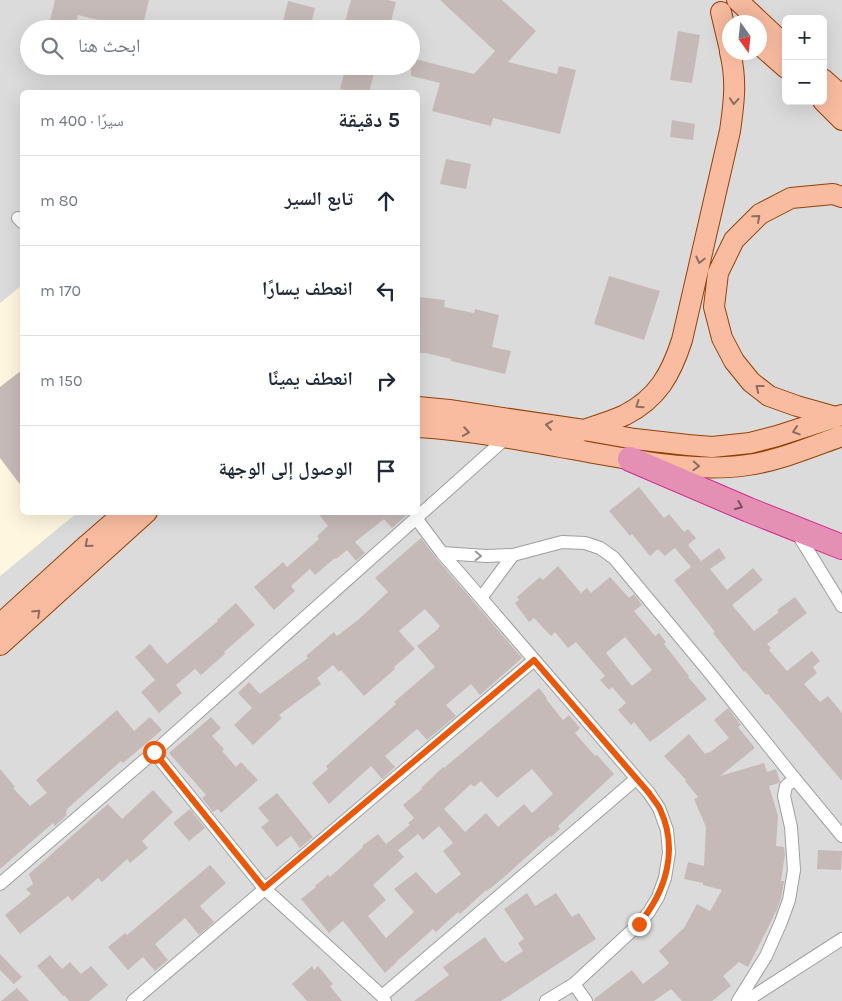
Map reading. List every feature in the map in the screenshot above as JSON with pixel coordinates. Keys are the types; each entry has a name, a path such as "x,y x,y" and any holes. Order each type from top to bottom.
{"highway":[{"path":"630,459 842,547"}],"main road":[{"path":"737,0 782,42"},
{"path":"767,51 782,64"},
{"path":"549,446 624,415 638,407 660,386 669,373 682,340 730,131 735,98 732,60"},
{"path":"827,69 842,76"},
{"path":"827,83 842,96"},
{"path":"827,105 842,120"},
{"path":"840,423 769,396 751,382 734,361 722,338 714,307 718,273 734,240 760,214 791,198 833,194 842,197"},
{"path":"420,407 688,445 726,446 750,443 840,423"},
{"path":"420,427 454,430 630,459 715,467 739,466 779,458 840,423"},
{"path":"0,624 122,515"},
{"path":"0,645 144,515"}],"street":[{"path":"420,514 506,438"},
{"path":"0,884 154,752 419,515"},
{"path":"416,518 442,553 649,793 659,808 667,830 669,853 665,878 658,897 648,912 639,924 574,984 546,1001"},
{"path":"793,528 842,606"},
{"path":"442,553 486,556 513,554 562,542 585,543 600,548 614,558 842,836"},
{"path":"481,598 513,554"},
{"path":"133,1001 534,660"},
{"path":"154,752 264,888 384,998 636,779"},
{"path":"738,1001 766,956 781,922 788,900 794,870 791,827 784,796 786,786 795,779"},
{"path":"746,1001 842,940"},
{"path":"574,984 586,1001"}],"shaded area":[{"path":"0,0 842,0 842,1001 0,1001"},
{"path":"20,287 20,515 75,515 0,576 0,303"}],"building":[{"path":"55,0 149,0 144,20 98,20 78,15 77,20 50,20"},
{"path":"351,0 387,0 396,2 391,20 345,20"},
{"path":"440,0 502,0 536,31 508,62 557,74 559,66 576,70 560,134 493,118 491,126 432,111 440,83 411,76 420,75 420,60 474,74 495,51"},
{"path":"288,1 315,8 312,20 283,20"},
{"path":"678,31 700,35 692,83 670,80"},
{"path":"344,75 374,75 370,90 340,89"},
{"path":"672,120 695,124 693,140 670,137"},
{"path":"446,159 471,164 466,189 440,184"},
{"path":"609,276 660,291 644,340 594,324"},
{"path":"420,297 445,300 444,307 474,313 475,309 499,315 492,347 511,351 505,374 420,353"},
{"path":"20,372 20,484 0,458 0,387"},
{"path":"639,487 664,518 669,514 684,532 688,529 696,538 688,545 701,561 719,548 726,558 710,569 727,590 753,568 763,580 732,605 754,631 795,597 807,613 767,644 771,648 769,650 787,671 812,651 820,661 813,667 817,673 804,684 820,702 828,696 842,713 842,781 768,694 766,695 744,672 674,580 691,567 675,548 665,556 658,549 650,556 632,534 630,536 609,511"},
{"path":"319,515 407,515 392,528 384,519 355,542 365,553 356,561 347,550 315,575 310,569 291,586 295,591 274,610 254,587 283,562 287,567 319,539 317,536 328,526"},
{"path":"421,538 522,658 480,695 471,684 446,705 456,716 427,740 417,729 385,756 395,767 382,779 371,766 329,804 312,783 328,769 326,766 396,704 394,702 435,667 417,646 440,626 425,609 399,631 415,649 364,696 341,670 339,672 333,665 317,678 321,684 279,715 282,718 253,745 234,725 252,708 238,693 249,682 260,694 308,658 306,656 334,632 337,636 358,620 388,592 375,578"},
{"path":"558,566 581,593 587,588 591,593 610,577 629,598 634,594 642,605 634,611 655,636 659,633 666,642 664,644 688,677 707,699 650,742 634,722 631,725 618,710 626,703 612,687 609,690 600,680 605,676 576,642 568,648 555,632 551,636 534,618 529,622 515,603 519,600 517,597 540,577 543,580","holes":["625,637 652,670 632,686 606,653"]},
{"path":"236,603 255,625 201,675 195,669 176,685 182,693 159,713 141,692 155,680 135,657 150,644 167,664 218,621"},
{"path":"539,688 563,720 569,715 580,728 575,733 614,774 558,826 560,829 551,837 486,890 460,914 458,912 436,932 433,929 385,973 343,921 329,933 301,899 328,875 330,877 362,846 378,834 386,844 410,825 408,823 414,818 403,805","holes":["532,769 553,794 532,813 524,804 498,827 486,813 465,832 444,809 471,784 474,787 481,781 497,798","439,826 453,843 443,851 461,874 436,894 416,872 394,889 414,912 386,938 368,916 386,900 373,885 404,857 398,850 418,834 423,840"]},
{"path":"728,708 741,725 738,727 755,748 720,776 764,763 767,772 776,769 780,781 769,786 778,816 776,846 784,847 785,854 781,881 784,881 776,913 748,967 739,962 723,976 731,986 712,1001 682,1001 671,989 654,1001 594,1001 594,999 632,970 643,984 666,966 669,963 659,951 684,928 697,904 710,911 722,890 684,879 688,862 704,866 706,827 694,799 698,797 686,780 664,756 689,734 705,754 729,738 714,720"},
{"path":"117,710 134,731 150,717 162,730 123,763 121,761 67,809 66,816 55,826 53,823 0,869 0,769 15,787 13,788 30,806 47,793 36,780"},
{"path":"211,717 221,728 212,736 224,749 222,751 236,767 241,762 258,780 221,813 218,809 213,812 202,798 206,795 169,753"},
{"path":"153,790 173,812 142,841 148,848 130,863 127,859 102,882 98,878 72,901 68,896 20,934 5,915 31,894 26,889 33,884 29,874 108,804 122,819"},
{"path":"277,793 313,837 300,848 291,836 277,847 261,827 269,821 258,808"},
{"path":"190,809 205,828 189,841 173,823"},
{"path":"818,850 842,851 841,870 817,869"},
{"path":"210,865 226,883 200,906 214,922 199,935 185,918 155,944 168,960 155,971 143,957 128,970 108,947 125,933 127,935"},
{"path":"527,893 535,906 556,893 572,917 579,913 596,939 501,1001 414,1001 449,975 443,967 485,937 505,963 523,951 518,943 524,939 504,909"},
{"path":"0,954 22,977 14,984 0,970"},
{"path":"50,955 62,969 70,962 81,974 91,966 108,985 89,1001 69,1001 37,966"},
{"path":"312,966 314,970 318,966 333,984 330,986 342,1001 307,1001 292,984"},
{"path":"17,988 29,1001 1,1001"}],"route":[{"path":"154,752 264,888 534,660 649,793 659,808 667,830 669,853 665,878 658,897 639,924"}]}
